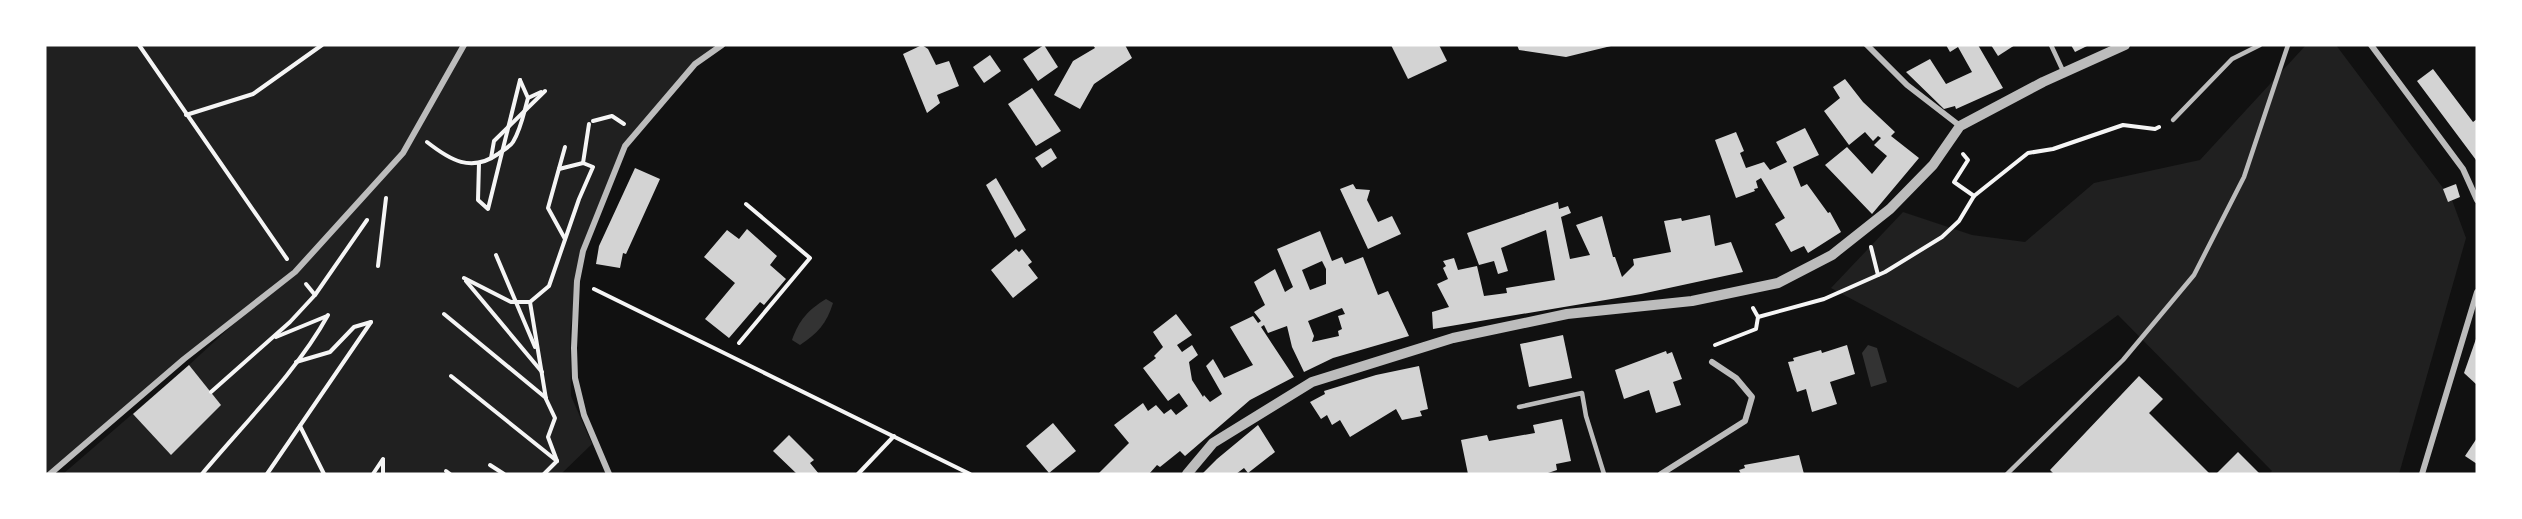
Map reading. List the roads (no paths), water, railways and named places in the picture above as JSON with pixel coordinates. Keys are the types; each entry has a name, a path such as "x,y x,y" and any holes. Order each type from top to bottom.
{"street":[{"path":"50,474 184,359 295,272 403,153 464,45"},
{"path":"609,474 584,415 575,378 574,348 578,281 583,251 625,146 695,64 722,45"},
{"path":"1867,45 1907,85 1960,126"},
{"path":"1187,474 1214,443 1312,382 1453,338 1556,316 1692,301 1778,283 1832,255 1890,209 1933,165 1960,126 2125,45"},
{"path":"2371,45 2463,169 2477,200"},
{"path":"2422,474 2477,292"},
{"path":"1662,474 1745,421 1752,396 1736,378 1712,362"}],"lane":[{"path":"2051,45 2064,73"},
{"path":"2173,120 2232,59 2260,45"},
{"path":"2007,474 2124,360 2194,275 2244,177 2288,45"},
{"path":"1519,407 1582,393 1586,416 1604,474"}]}
